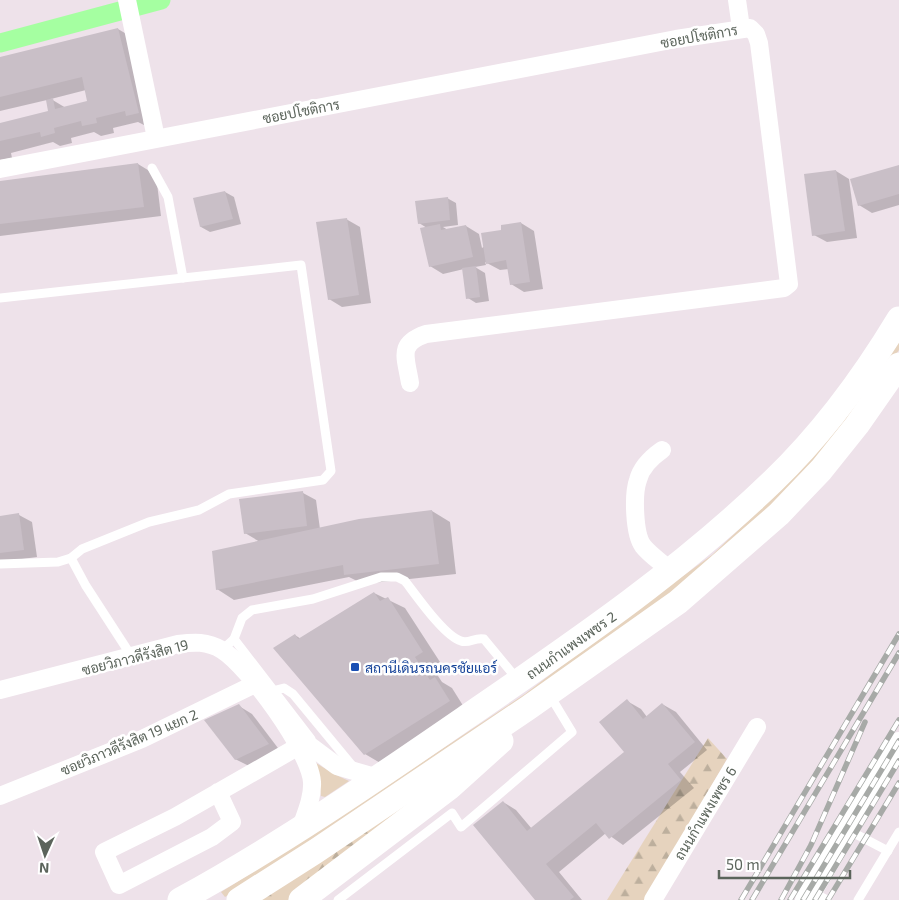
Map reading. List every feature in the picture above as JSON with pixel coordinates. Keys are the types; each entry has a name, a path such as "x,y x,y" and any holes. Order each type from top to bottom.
{"main road":[{"name":"ถนนกำแพงเพชร 2","path":"180,900 300,830 368,775 519,681 628,604 774,481 857,382 899,319"},
{"name":"ถนนกำแพงเพชร 2","path":"239,900 316,851 549,694 678,602 779,514 839,448 899,365"},
{"path":"301,900 450,787 504,737 528,708"}],"street":[{"path":"127,0 156,138"},
{"path":"738,0 741,28"},
{"name":"ซอยปโชติการ","path":"0,169 676,39 750,28 756,34 759,43 789,284 784,288 720,298 426,334 411,339 407,346 406,358 410,383"},
{"path":"662,450 652,456 638,480 635,509 638,533 643,546 670,570"},
{"name":"ซอยวิภาวดีรังสิต 19","path":"0,690 178,644 200,641 228,644 295,739 312,780 312,794 300,830"},
{"name":"ซอยวิภาวดีรังสิต 19 แยก 2","path":"0,796 142,739 255,684"},
{"name":"ถนนกำแพงเพชร 6","path":"653,900 757,727"},
{"path":"218,792 232,822 212,838 119,885 104,852 175,817 218,792 295,739"},
{"name":"ซอยวิภาวดีรังสิต 19","path":"295,739 326,759 368,775"},
{"path":"815,897 848,830 899,743"}],"lane":[{"path":"152,168 168,197 183,278"},
{"path":"0,298 301,265 331,471 323,480 229,494 199,510 149,522 82,549 71,558 58,562 0,564"},
{"path":"71,558 86,586 132,657"},
{"path":"326,759 276,690 228,644 242,618 252,610 313,599 381,577 397,577 405,581 443,627 455,638 464,642 484,639 519,681"},
{"path":"276,690 284,688 293,694 368,775"},
{"path":"338,900 452,813 461,827 572,732 549,694"},
{"path":"848,830 888,851"},
{"path":"858,900 899,832"}],"green space":[{"path":"899,337 899,350 862,405 798,481 693,577 490,726 225,897 221,892 312,835 525,694 612,627 712,555 755,514"},
{"path":"708,738 727,759 645,900 607,900"},
{"path":"316,763 349,781 325,797 321,796"},
{"path":"439,782 288,900 257,900"}],"building":[{"path":"118,28 139,113 126,116 125,111 96,118 97,123 82,126 81,121 54,128 55,133 41,137 40,132 0,141 0,123 48,111 46,100 53,98 55,109 87,101 82,77 0,97 0,57"},
{"path":"138,163 144,207 0,224 0,181"},
{"path":"899,165 899,194 858,206 850,179"},
{"path":"836,170 845,231 812,236 804,174"},
{"path":"225,191 233,219 200,227 193,198"},
{"path":"448,197 450,220 418,224 415,201"},
{"path":"347,218 359,295 328,300 316,222"},
{"path":"521,222 530,282 510,285 506,260 486,264 481,233 501,230 501,225"},
{"path":"440,224 441,230 466,225 473,257 429,267 420,228"},
{"path":"476,266 480,297 466,299 462,268"},
{"path":"303,491 307,526 244,534 239,499"},
{"path":"432,510 439,564 344,575 343,565 216,590 212,551 359,519"},
{"path":"19,513 24,550 0,553 0,516"},
{"name":"สถานีเดินรถนครชัยแอร์","path":"374,592 380,601 388,597 423,652 415,657 430,680 435,677 450,701 364,755 273,648 295,634 298,639"},
{"path":"627,699 643,719 662,703 695,742 668,764 681,780 609,839 596,823 546,864 574,897 570,900 535,900 473,825 503,801 527,831 624,752 599,722"},
{"path":"239,704 269,744 235,760 204,720"}],"waterway":[{"path":"0,43 161,0"}],"railway":[{"path":"741,900 899,634"},
{"path":"752,900 899,653"},
{"path":"790,900 899,720"},
{"path":"781,900 811,845 865,722"},
{"path":"803,900 899,741"},
{"path":"815,900 899,761"},
{"path":"828,900 899,783"}],"place":[{"name":"สถานีเดินรถนครชัยแอร์","path":"355,667"}]}
